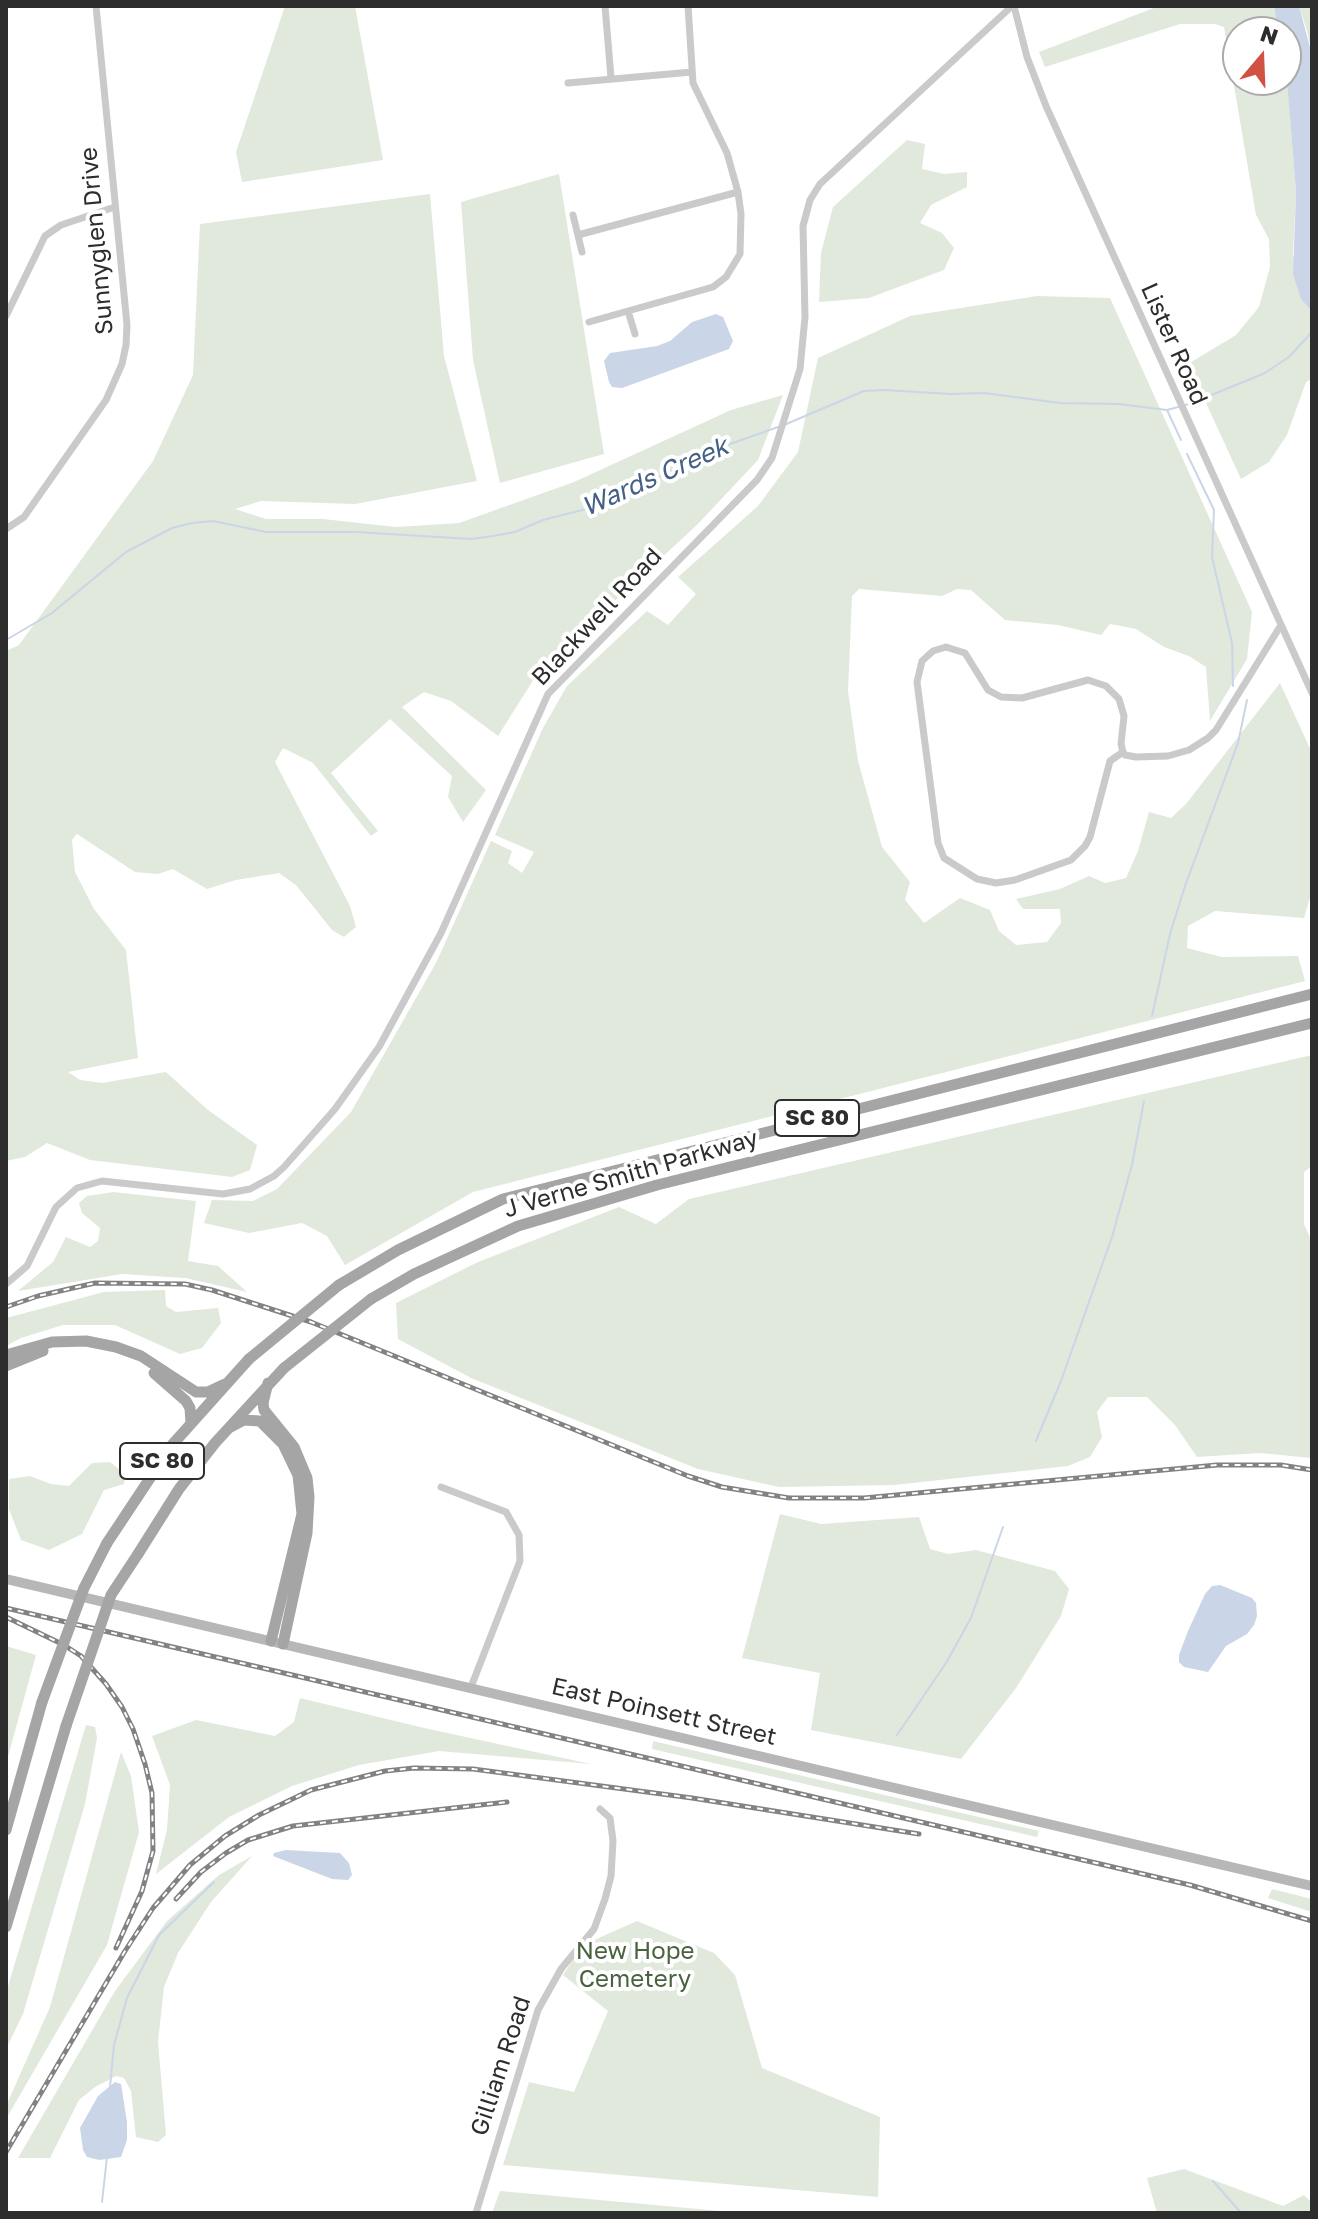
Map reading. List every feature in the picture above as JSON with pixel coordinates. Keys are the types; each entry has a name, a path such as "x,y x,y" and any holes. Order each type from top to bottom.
{"main road":[{"name":"J Verne Smith Parkway","path":"6,1830 42,1702 84,1588 107,1543 172,1445 225,1384 249,1359 339,1285 398,1250 503,1199 1312,994"},
{"name":"J Verne Smith Parkway","path":"6,1927 66,1726 111,1595 179,1489 268,1383 371,1299 414,1274 518,1226 643,1189 1312,1023"},
{"path":"6,1355 52,1342 86,1341 141,1356 196,1392 208,1392 225,1384"},
{"path":"6,1366 33,1354 60,1349 91,1349 117,1354 150,1369 176,1390 190,1408 191,1423"},
{"path":"268,1383 264,1410 294,1447 307,1478 309,1497 307,1533 277,1642"},
{"path":"229,1428 244,1420 260,1421 283,1444 298,1475 302,1514 277,1642"},
{"name":"East Poinsett Street","path":"6,1579 1312,1886"}],"street":[{"name":"Sunnyglen Drive","path":"6,529 24,517 106,400 122,364 127,325 96,6"},
{"path":"605,6 611,78"},
{"path":"589,322 713,287 726,277 740,254 738,192 727,153 693,83 688,6"},
{"name":"Lister Road","path":"1013,6 1036,82 1177,400 1312,693"},
{"name":"Blackwell Road","path":"6,1284 27,1266 56,1207 77,1188 102,1181 209,1193 236,1193 250,1189 274,1176 310,1139 358,1079 441,933 548,694 757,480 772,458 788,413 803,351 805,317 801,240 810,200 826,176 1013,6"},
{"path":"568,83 692,72"},
{"path":"578,235 738,192"},
{"path":"6,316 45,236 61,225 115,207"},
{"path":"573,215 582,252"},
{"path":"628,311 635,334"},
{"path":"1123,752 1108,764 1090,837 1079,854 1063,865 1015,880 996,883 977,879 949,863 940,851 917,682 919,667 933,651 953,647 965,653 988,690 1001,697 1022,698 1078,681 1088,680 1106,686 1123,708 1125,724 1121,744 1125,755 1168,756 1189,750 1216,730 1281,625"},
{"path":"441,1487 506,1512 519,1535 520,1561 471,1687"},
{"name":"Gilliam Road","path":"476,2213 538,2010 561,1969 594,1929 605,1899 613,1858 612,1832 610,1818 600,1809"}],"green space":[{"path":"285,6 355,6 383,160 242,182 236,152"},
{"path":"1159,6 1274,6 1276,16 1222,16 1222,26 1180,24 1045,67 1039,52"},
{"path":"1299,6 1312,6 1312,55 1307,31"},
{"path":"1236,96 1288,96 1296,192 1293,255 1312,311 1312,379 1306,382 1287,435 1269,462 1241,479 1188,364 1236,335 1259,307 1270,267 1269,239 1256,215"},
{"path":"907,140 925,144 922,169 944,174 967,172 967,187 931,205 920,223 942,233 954,248 944,270 869,298 819,302 821,253 833,207"},
{"path":"559,174 604,454 500,483 473,360 461,202"},
{"path":"430,194 444,356 477,481 355,504 261,501 235,509 266,519 323,519 396,527 459,523 574,482 731,410 783,395 758,460 697,525 539,671 498,736 451,701 424,692 402,707 486,790 463,822 448,797 452,776 390,719 331,773 378,831 371,836 313,763 283,748 275,762 350,906 356,927 344,937 332,930 296,885 279,873 236,880 207,889 173,869 158,874 135,872 77,834 72,840 75,872 94,909 126,950 138,1058 68,1072 80,1080 102,1083 166,1072 208,1110 257,1145 250,1170 232,1177 90,1160 47,1143 25,1157 6,1161 6,651 19,645 153,461 193,375 200,224"},
{"path":"1037,296 1110,298 1252,612 1247,659 1210,721 1206,667 1189,656 1164,647 1136,629 1110,624 1101,635 1058,625 1005,620 971,590 957,589 942,596 859,589 852,596 848,691 858,761 882,847 910,882 905,900 924,923 960,898 990,910 999,931 1016,945 1047,942 1061,923 1060,909 1023,909 1016,899 1060,889 1089,876 1105,883 1126,878 1138,851 1149,812 1171,818 1186,804 1280,683 1312,753 1312,891 1304,918 1215,911 1188,926 1187,948 1222,957 1298,956 1305,981 473,1192 345,1265 327,1236 302,1223 249,1233 204,1223 212,1200 253,1201 277,1189 351,1112 436,963 491,841 512,851 508,863 522,873 534,852 495,835 543,728 567,686 647,611 668,625 696,594 678,577 758,506 798,452 818,358 910,316"},
{"path":"1312,1055 1312,1166 1304,1172 1304,1224 1312,1242 1312,1458 1260,1453 1197,1457 1175,1425 1147,1397 1108,1397 1097,1412 1102,1437 1090,1457 1068,1466 894,1485 779,1487 698,1469 471,1378 398,1339 396,1303 478,1262 619,1207 656,1224 689,1199"},
{"path":"113,1192 196,1201 188,1261 218,1266 247,1292 185,1278 122,1274 18,1291 53,1262 66,1237 90,1247 98,1241 100,1228 82,1213 79,1203 87,1196"},
{"path":"165,1290 166,1306 176,1312 218,1308 221,1323 202,1348 180,1354 115,1325 63,1325 6,1346 6,1318 104,1292"},
{"path":"110,1462 125,1474 124,1484 104,1490 82,1534 49,1550 21,1540 9,1509 9,1479 30,1476 51,1484 69,1486 92,1463"},
{"path":"780,1514 821,1524 919,1517 930,1549 948,1554 976,1550 1055,1571 1069,1589 1061,1616 1016,1688 961,1759 811,1730 820,1673 742,1658"},
{"path":"6,1646 36,1655 6,1764"},
{"path":"300,1698 591,1764 439,1751 359,1765 292,1786 229,1817 156,1874 167,1830 170,1785 152,1736 196,1720 275,1736 294,1722"},
{"path":"86,1725 95,1727 97,1738 85,1804 23,2014 6,2049 6,1993"},
{"path":"653,1741 1039,1831 1037,1837 652,1749"},
{"path":"121,1752 131,1776 139,1832 107,1945 6,2119 6,2106 50,2007"},
{"path":"252,1856 211,1902 178,1953 164,1987 158,2042 166,2135 158,2142 136,2137 131,2091 124,2078 116,2076 79,2100 50,2158 18,2158 115,1991 167,1921 219,1875"},
{"path":"1272,1889 1312,1899 1312,1912 1268,1898"},
{"name":"New Hope Cemetery","path":"637,1921 714,1953 735,1975 762,2068 880,2117 878,2197 503,2165 529,2082 574,2092 608,2011 563,1975 583,1945"},
{"path":"1184,2169 1283,2206 1304,2195 1312,2203 1312,2213 1157,2213 1147,2178"},
{"path":"500,2191 743,2213 492,2213"}],"water":[{"path":"1274,6 1299,6 1302,16 1276,16"},
{"path":"1302,17 1312,55 1312,311 1301,299 1293,274 1296,192 1288,96 1302,96"},
{"path":"716,314 723,317 733,341 729,349 622,388 612,387 604,361 610,353 657,346 670,341 692,322"},
{"path":"1220,1585 1252,1598 1256,1603 1257,1616 1254,1625 1247,1634 1226,1646 1208,1672 1184,1667 1179,1662 1179,1655 1188,1631 1205,1594 1212,1586"},
{"path":"286,1850 340,1853 349,1863 352,1875 348,1880 332,1879 273,1856"},
{"path":"115,2082 121,2084 127,2122 127,2140 121,2157 99,2160 87,2157 80,2128 98,2096"}],"waterway":[{"name":"Wards Creek","path":"784,425 864,391 884,390 984,393 1060,403 1119,404 1167,410 1263,374 1289,357 1312,332"},
{"path":"1167,410 1181,440"},
{"name":"Wards Creek","path":"6,640 52,613 126,552 172,528 213,521 266,532 356,532 471,539 493,536 594,507 727,445 778,427"},
{"path":"1187,454 1214,510 1212,557 1232,643 1233,686"},
{"path":"1152,1016 1170,934 1238,743 1247,700"},
{"path":"1036,1441 1061,1381 1112,1237 1132,1165 1144,1101"},
{"path":"897,1735 946,1663 971,1618 1003,1527"},
{"path":"110,2087 114,2045 127,1998 159,1935 214,1882"},
{"path":"102,2202 107,2157"},
{"path":"1213,2181 1241,2213"}],"railway":[{"path":"6,1307 95,1283 185,1284 212,1290 311,1322 688,1476 722,1487 789,1498 864,1498 1217,1465 1281,1465 1312,1470"},
{"path":"6,1608 1190,1885 1312,1921"},
{"path":"6,1617 81,1656 122,1707 145,1764 152,1793 153,1851 142,1891 116,1948"},
{"path":"6,2152 153,1908 190,1865 225,1836 259,1815 311,1790 385,1771 473,1769 692,1798 919,1834"},
{"path":"176,1899 201,1872 226,1853 248,1840 293,1826 507,1802"}]}
